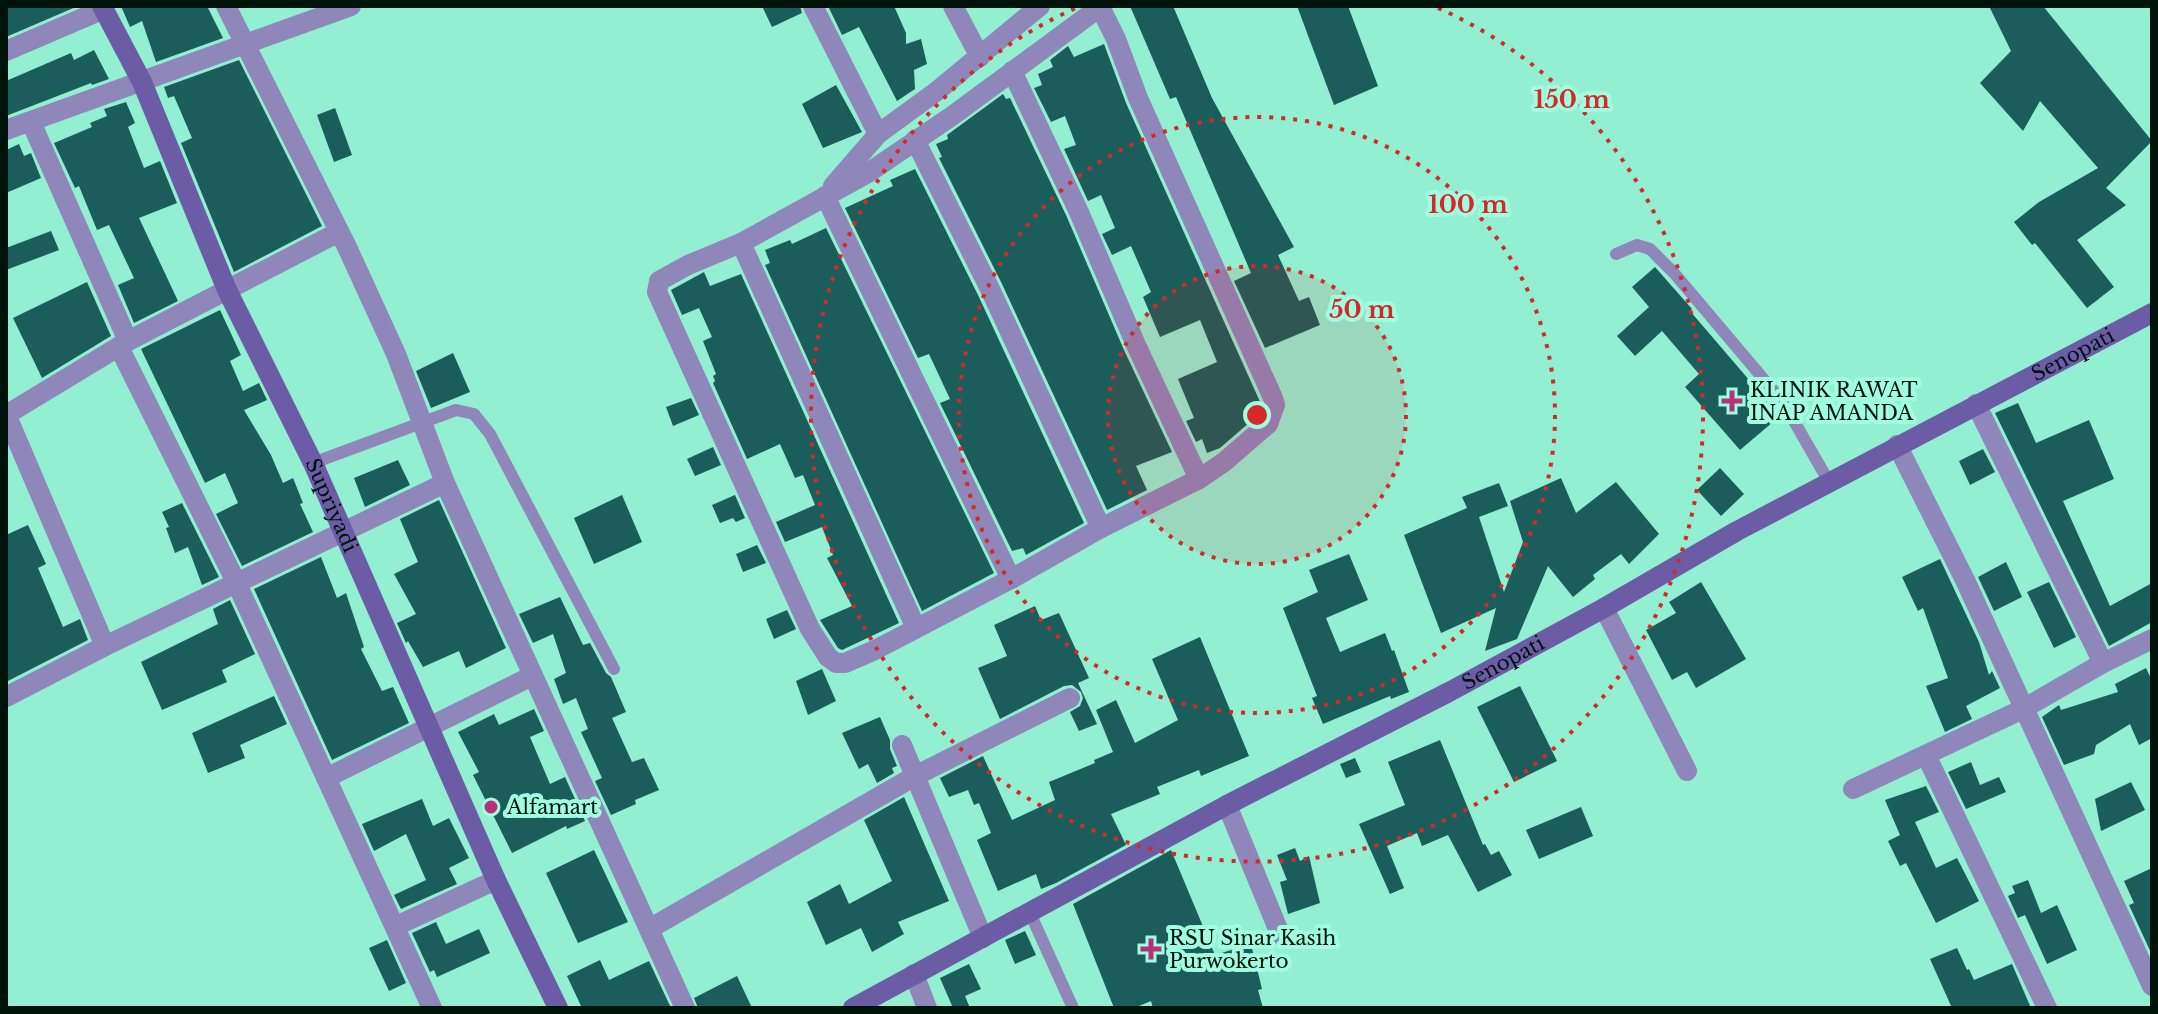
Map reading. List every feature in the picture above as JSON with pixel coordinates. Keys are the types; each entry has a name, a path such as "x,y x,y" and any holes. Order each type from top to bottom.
{"street":[{"path":"226,6 396,354 445,483 685,1008"},
{"path":"6,130 351,6"},
{"path":"813,6 878,134"},
{"path":"953,6 980,57"},
{"path":"1101,7 1142,108 1273,398 1275,405 1268,424 1199,479 916,628 845,663 836,663 828,657 810,629 745,489 657,292 659,281 741,243 868,173 1101,7"},
{"path":"6,51 103,8"},
{"name":"Supriyadi","path":"103,8 142,82 227,290 313,463 428,729 558,1008"},
{"path":"825,196 878,134 980,57 1035,9 1052,43"},
{"path":"1012,71 1199,479"},
{"path":"937,91 952,116"},
{"path":"31,122 123,344 432,1008"},
{"path":"915,140 990,289 1101,528"},
{"path":"825,196 1011,579"},
{"path":"105,646 6,414 123,344 339,232"},
{"path":"741,243 916,628"},
{"name":"Senopati","path":"853,1008 1227,805 1449,692 1897,445 2152,313"},
{"path":"1976,404 2103,663"},
{"path":"1897,445 1965,580 2152,986"},
{"path":"6,697 105,646 445,483"},
{"path":"1604,608 1687,771"},
{"path":"1853,789 2023,709 2152,639"},
{"path":"326,778 532,676"},
{"path":"649,929 915,776 1070,698"},
{"path":"902,745 983,938"},
{"path":"1926,755 2047,1008"},
{"path":"1227,805 1280,934"},
{"path":"396,926 496,880"},
{"path":"914,974 927,1008"}],"lane":[{"path":"1616,254 1637,245 1650,249 1667,265 1783,402 1829,482"},
{"path":"313,463 456,410 474,414 490,434 614,669"},
{"path":"1030,913 1073,1008"}],"building":[{"path":"6,6 78,6 6,37"},
{"path":"121,6 207,6 223,38 156,62 142,21 130,27"},
{"path":"762,6 800,6 802,13 772,27"},
{"path":"828,6 894,6 906,33 906,44 921,39 927,64 914,70 915,89 897,101 859,27 842,35"},
{"path":"1130,6 1173,6 1212,98 1294,247 1278,255 1299,301 1309,297 1320,325 1265,348 1234,281 1251,273 1176,97 1170,99"},
{"path":"1297,6 1348,6 1378,86 1334,105"},
{"path":"1989,6 2043,6 2152,141 2106,188 2126,205 2077,240 2114,287 2087,308 2035,243 2032,245 2014,222 2039,202 2098,168 2040,101 2023,131 1980,83 2011,51"},
{"path":"1104,44 1126,103 1261,404 1257,416 1220,448 1207,453 1202,439 1196,442 1186,421 1194,418 1178,379 1217,362 1200,320 1160,337 1143,297 1151,292 1131,246 1112,255 1102,234 1115,228 1101,195 1088,201 1064,149 1076,145 1065,116 1051,122 1034,88 1042,85 1038,74 1053,67 1050,60 1068,46 1074,57"},
{"path":"94,50 109,79 6,116 6,81 71,53 74,60"},
{"path":"239,60 322,226 234,272 181,143 192,138 174,96 168,98 164,87"},
{"path":"836,85 862,132 823,148 802,104"},
{"path":"1003,94 1006,99 1010,98 1066,215 1172,452 1136,466 1147,490 1107,510 1002,284 939,158 942,157 936,144 948,139 947,135"},
{"path":"126,102 135,123 128,127 144,168 160,161 177,203 139,218 178,301 134,323 118,285 134,278 109,225 97,230 79,186 75,188 54,143 92,127 90,123 107,116 104,109"},
{"path":"335,108 352,155 334,162 317,115"},
{"path":"19,144 24,156 31,153 41,178 6,193 6,150"},
{"path":"915,169 978,295 1084,523 1026,555 1023,548 1012,551 940,403 950,399 929,354 918,358 845,208 893,186 890,180"},
{"path":"826,228 994,573 922,611 765,265 770,263 765,250 790,240 792,244"},
{"path":"51,231 59,250 6,270 6,248"},
{"path":"1655,267 1780,416 1740,450 1685,387 1699,374 1662,331 1635,356 1617,336 1649,307 1632,287"},
{"path":"704,272 710,286 741,274 899,623 842,650 820,620 852,606 827,558 833,555 822,527 785,542 776,522 815,505 803,475 795,478 780,444 747,459 713,383 716,374 703,341 712,337 699,308 682,315 671,290"},
{"path":"87,282 111,336 42,378 13,318"},
{"path":"220,310 241,355 230,361 243,391 259,383 267,400 244,410 271,455 283,483 293,478 303,503 300,504 313,532 242,566 216,514 238,503 225,473 205,483 141,349"},
{"path":"453,353 470,392 431,408 416,371"},
{"path":"691,398 699,415 673,426 666,407"},
{"path":"2018,403 2036,443 2089,420 2114,479 2063,501 2110,606 2152,583 2152,622 2109,646 1995,413"},
{"path":"713,447 721,465 695,476 687,459"},
{"path":"1983,449 1995,472 1970,485 1959,461"},
{"path":"398,460 410,485 365,507 354,478"},
{"path":"1720,468 1744,494 1721,516 1697,490"},
{"path":"1561,478 1576,513 1616,482 1659,534 1629,564 1621,554 1593,575 1595,579 1573,597 1548,566 1517,639 1485,651 1496,608 1441,633 1404,535 1467,508 1462,497 1499,483 1508,506 1479,517 1504,592 1523,542 1510,501"},
{"path":"622,495 642,542 594,564 574,518"},
{"path":"735,495 745,518 720,523 712,505"},
{"path":"439,500 506,648 466,668 459,651 423,667 408,641 406,643 397,623 416,614 394,574 418,562 400,519"},
{"path":"182,503 219,577 202,585 188,547 175,553 162,512"},
{"path":"28,525 46,564 38,568 63,627 80,619 88,640 6,682 6,535"},
{"path":"757,545 766,563 743,572 736,554"},
{"path":"1349,554 1368,600 1326,618 1340,652 1385,633 1409,692 1391,699 1390,696 1323,724 1312,698 1317,696 1283,608 1318,592 1309,570"},
{"path":"321,557 337,598 346,593 364,647 361,649 382,691 393,687 409,723 332,760 254,589"},
{"path":"1940,559 1979,642 1989,675 1992,671 2000,688 1966,706 1972,719 1945,732 1926,686 1948,678 1923,608 1918,611 1902,577"},
{"path":"2006,562 2022,597 1994,611 1978,577"},
{"path":"1701,582 1746,659 1696,688 1687,672 1672,680 1646,630 1676,613 1669,602"},
{"path":"2049,582 2076,637 2054,648 2027,592"},
{"path":"560,597 583,645 590,643 611,677 626,712 612,718 632,762 644,758 659,790 611,815 595,781 602,778 581,732 588,729 576,698 563,704 554,679 566,673 553,634 533,643 519,614"},
{"path":"230,600 255,654 222,670 227,682 162,710 141,662 218,624 213,609"},
{"path":"1035,606 1041,620 1059,613 1089,678 1078,683 1097,724 1079,731 1070,712 1080,706 1083,698 1072,685 1064,686 1000,719 978,668 1007,656 994,625"},
{"path":"787,610 796,629 774,639 766,619"},
{"path":"1200,637 1249,756 1201,776 1199,770 1157,787 1160,794 1111,814 1126,845 1056,883 1041,889 1036,874 998,891 977,840 991,833 979,803 974,805 968,790 949,797 940,778 983,756 1012,820 1055,800 1049,782 1113,752 1096,710 1116,700 1135,743 1178,720 1152,659"},
{"path":"2146,668 2152,681 2152,738 2139,745 2130,724 2096,745 2094,754 2064,765 2042,717 2059,705 2061,710 2118,692 2115,684"},
{"path":"822,669 836,701 808,715 796,681"},
{"path":"1520,686 1557,761 1514,782 1477,707"},
{"path":"274,696 287,724 240,745 245,758 208,773 192,733"},
{"path":"534,709 544,731 530,737 550,784 565,777 585,821 567,829 566,826 512,853 473,775 479,772 458,732 494,714 499,725"},
{"path":"880,717 897,766 892,768 894,773 877,783 868,764 859,769 842,733"},
{"path":"1440,740 1483,845 1491,855 1499,851 1512,875 1478,892 1448,835 1422,846 1417,833 1387,846 1404,888 1390,894 1359,824 1405,805 1388,762"},
{"path":"1355,758 1361,772 1346,778 1340,764"},
{"path":"1971,762 1980,785 1999,777 2006,792 1966,809 1948,772"},
{"path":"2131,782 2145,810 2101,831 2095,799"},
{"path":"1926,786 1939,812 1915,822 1936,868 1957,858 1979,901 1936,923 1906,863 1900,866 1888,841 1900,835 1885,800"},
{"path":"904,797 949,901 898,922 904,934 872,952 861,928 826,945 807,902 840,884 849,904 892,881 864,820"},
{"path":"422,799 433,826 449,818 469,858 449,868 457,884 401,909 394,895 426,880 406,834 374,851 362,824"},
{"path":"1581,807 1593,836 1539,859 1526,830"},
{"path":"1295,848 1300,861 1309,856 1320,903 1288,914 1280,882 1287,880 1277,855"},
{"path":"594,850 628,922 578,943 546,873"},
{"name":"RSU Sinar Kasih Purwokerto","path":"1171,850 1215,955 1251,944 1262,989 1258,990 1263,1008 1153,1008 1151,1001 1134,1008 1114,1008 1073,904"},
{"path":"2152,868 2152,955 2129,905 2134,903 2124,881"},
{"path":"2028,880 2041,913 2057,905 2077,950 2047,964 2025,915 2018,918 2008,896 2015,893 2012,886"},
{"path":"436,922 446,944 479,929 490,953 437,977 434,970 430,972 412,933"},
{"path":"1025,931 1036,955 1015,964 1005,940"},
{"path":"387,940 406,983 389,991 369,948"},
{"path":"1957,948 1974,980 2012,964 2031,1008 1952,1008 1930,959"},
{"path":"600,960 609,980 649,961 671,1008 582,1008 567,976"},
{"path":"969,964 981,989 965,996 970,1008 953,1008 940,978"},
{"path":"737,976 752,1008 698,1008 694,998"}],"place":[{"name":"KLINIK RAWAT INAP AMANDA","path":"1732,401"},
{"name":"Alfamart","path":"491,807"},
{"name":"RSU Sinar Kasih Purwokerto","path":"1151,949"}]}
